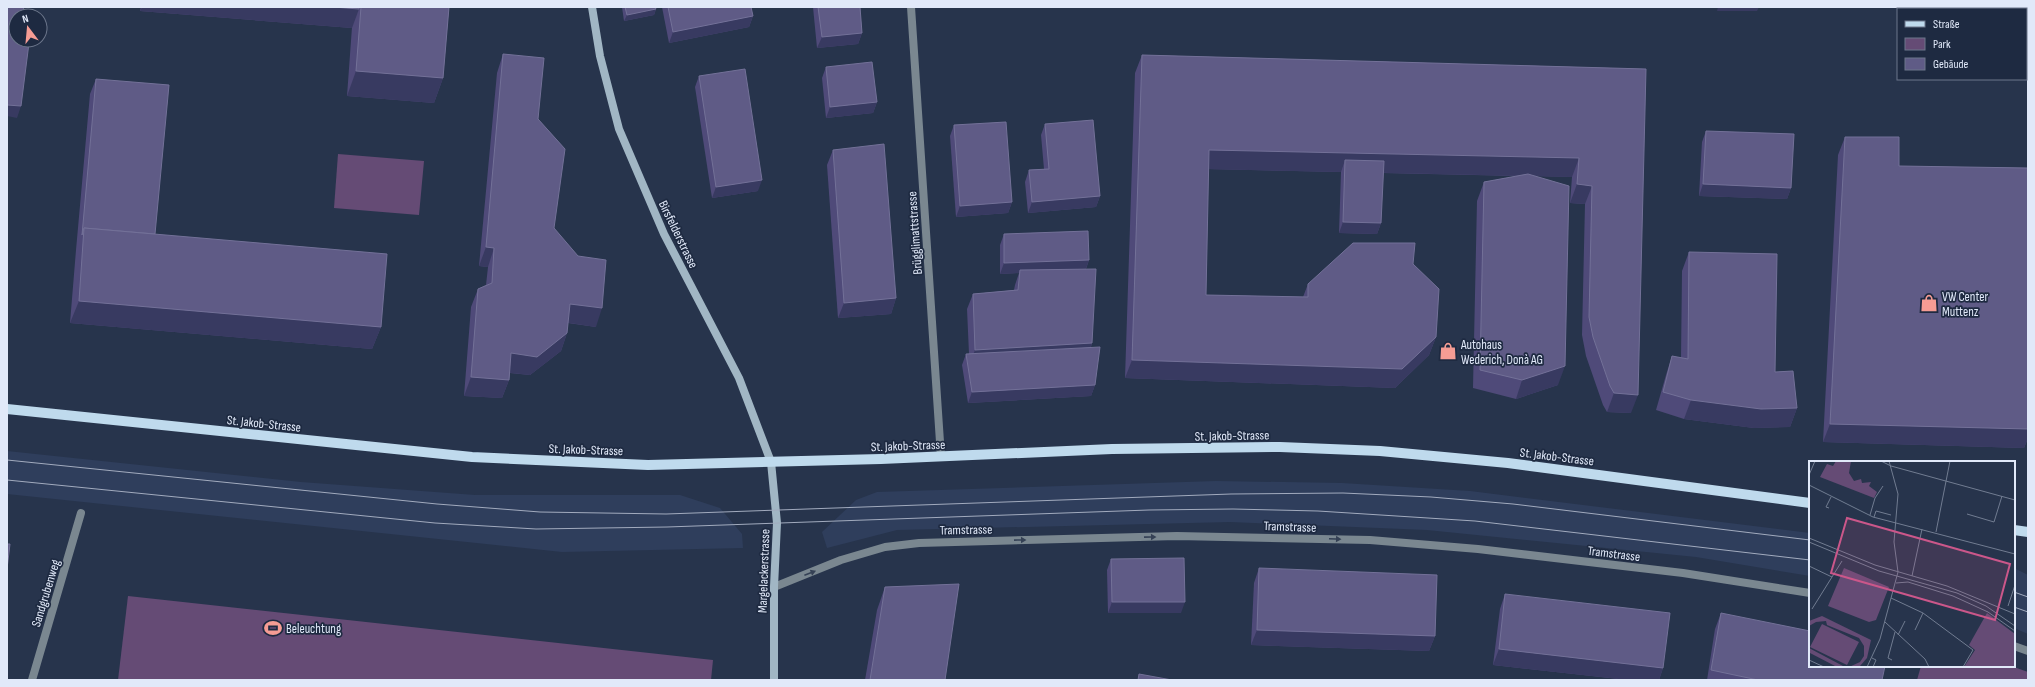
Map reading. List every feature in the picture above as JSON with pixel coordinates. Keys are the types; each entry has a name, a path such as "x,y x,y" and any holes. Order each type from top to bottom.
{"main road":[{"name":"Birsfelderstrasse","path":"592,7 600,56 619,129 664,234 739,378 771,462"},
{"name":"St. Jakob-Strasse","path":"7,409 472,457 648,465 1127,449 1280,447 1380,451 1516,464 1809,502"},
{"name":"Margelackerstrasse","path":"771,462 777,523 774,587 774,680"},
{"path":"2015,530 2028,532"}],"street":[{"name":"Brügglimattstrasse","path":"911,7 941,456"},
{"name":"Sandgrubenweg","path":"32,680 81,513"},
{"name":"Tramstrasse","path":"774,587 841,560 885,547 920,543 1177,536 1370,540 1478,549 1683,573 1809,593"},
{"path":"2015,646 2028,651"}],"shaded area":[{"path":"7,451 301,482 475,495 680,495 720,508 742,534 743,548 562,552 7,494"},
{"path":"1216,481 1342,483 1470,491 1809,533 1809,576 1696,557 1427,530 1230,522 897,530 827,548 822,532 856,500 877,492"},
{"path":"2015,568 2028,575 2028,634 2015,628"}],"green space":[{"path":"338,154 424,161 419,215 334,208"},
{"name":"Beleuchtung","path":"128,596 713,660 711,680 118,680"},
{"path":"1921,667 2014,667 2028,672 2028,680 1917,680"}],"building":[{"path":"7,7 24,7 8,8 8,48 28,48 21,106 7,105"},
{"path":"333,7 359,7 359,9"},
{"path":"361,7 449,7 443,78 356,71"},
{"path":"625,7 655,7 656,9 627,15"},
{"path":"668,7 751,7 753,16 673,32"},
{"path":"818,7 860,7 862,33 822,37"},
{"path":"1917,7 1967,7 1967,8"},
{"path":"503,54 544,58 538,119 565,149 554,228 578,256 606,260 602,308 570,304 567,333 537,357 511,353 509,380 471,377 478,289 492,283 494,248 486,247"},
{"path":"1142,55 1646,69 1638,395 1614,393 1610,386 1593,337 1589,317 1592,186 1577,184 1579,158 1209,150 1206,295 1308,297 1308,284 1353,243 1415,243 1413,264 1439,289 1436,337 1402,369 1132,360"},
{"path":"872,62 877,102 830,107 826,67"},
{"path":"745,69 762,180 716,187 699,76"},
{"path":"96,79 169,85 155,234 84,228 82,235"},
{"path":"1093,120 1100,196 1032,202 1029,170 1049,169 1045,124"},
{"path":"1006,122 1012,202 960,206 954,125"},
{"path":"1706,131 1794,134 1791,188 1703,184"},
{"name":"VW Center Muttenz","path":"1845,137 1899,137 1899,166 2028,168 2028,429 1830,424"},
{"path":"884,144 896,298 844,303 833,150"},
{"path":"1345,160 1384,161 1381,223 1343,222"},
{"path":"1528,174 1569,186 1565,366 1522,380 1480,370 1484,182"},
{"path":"84,228 387,254 381,327 79,301"},
{"path":"1088,231 1089,260 1004,263 1004,234"},
{"path":"1689,252 1777,254 1775,372 1793,371 1797,408 1761,409 1691,400 1663,392 1672,356 1688,359"},
{"path":"1096,269 1092,343 975,350 973,294 1018,290 1020,270"},
{"path":"1100,347 1095,385 972,392 966,354"},
{"path":"7,544 10,544 7,569"},
{"path":"1184,558 1185,602 1112,602 1111,559"},
{"path":"1259,568 1437,575 1435,636 1257,630"},
{"path":"959,584 945,680 870,680 885,587"},
{"path":"1505,594 1670,613 1663,668 1499,649"},
{"path":"1721,613 1809,631 1809,667 1885,667 1882,680 1758,680 1711,670"},
{"path":"1139,674 1172,680 1138,680"}],"tram line":[{"path":"7,460 437,504 540,512 666,514 1231,494 1343,493 1431,497 1513,504 1809,540"},
{"path":"7,480 435,523 536,529 667,527 1149,510 1233,509 1318,511 1475,521 1809,560"},
{"path":"2015,592 2028,597"},
{"path":"2015,607 2028,612"}],"place":[{"name":"VW Center Muttenz","path":"1929,303"},
{"name":"Autohaus Wederich, Donà AG","path":"1448,351"},
{"name":"Beleuchtung","path":"273,628"}]}
